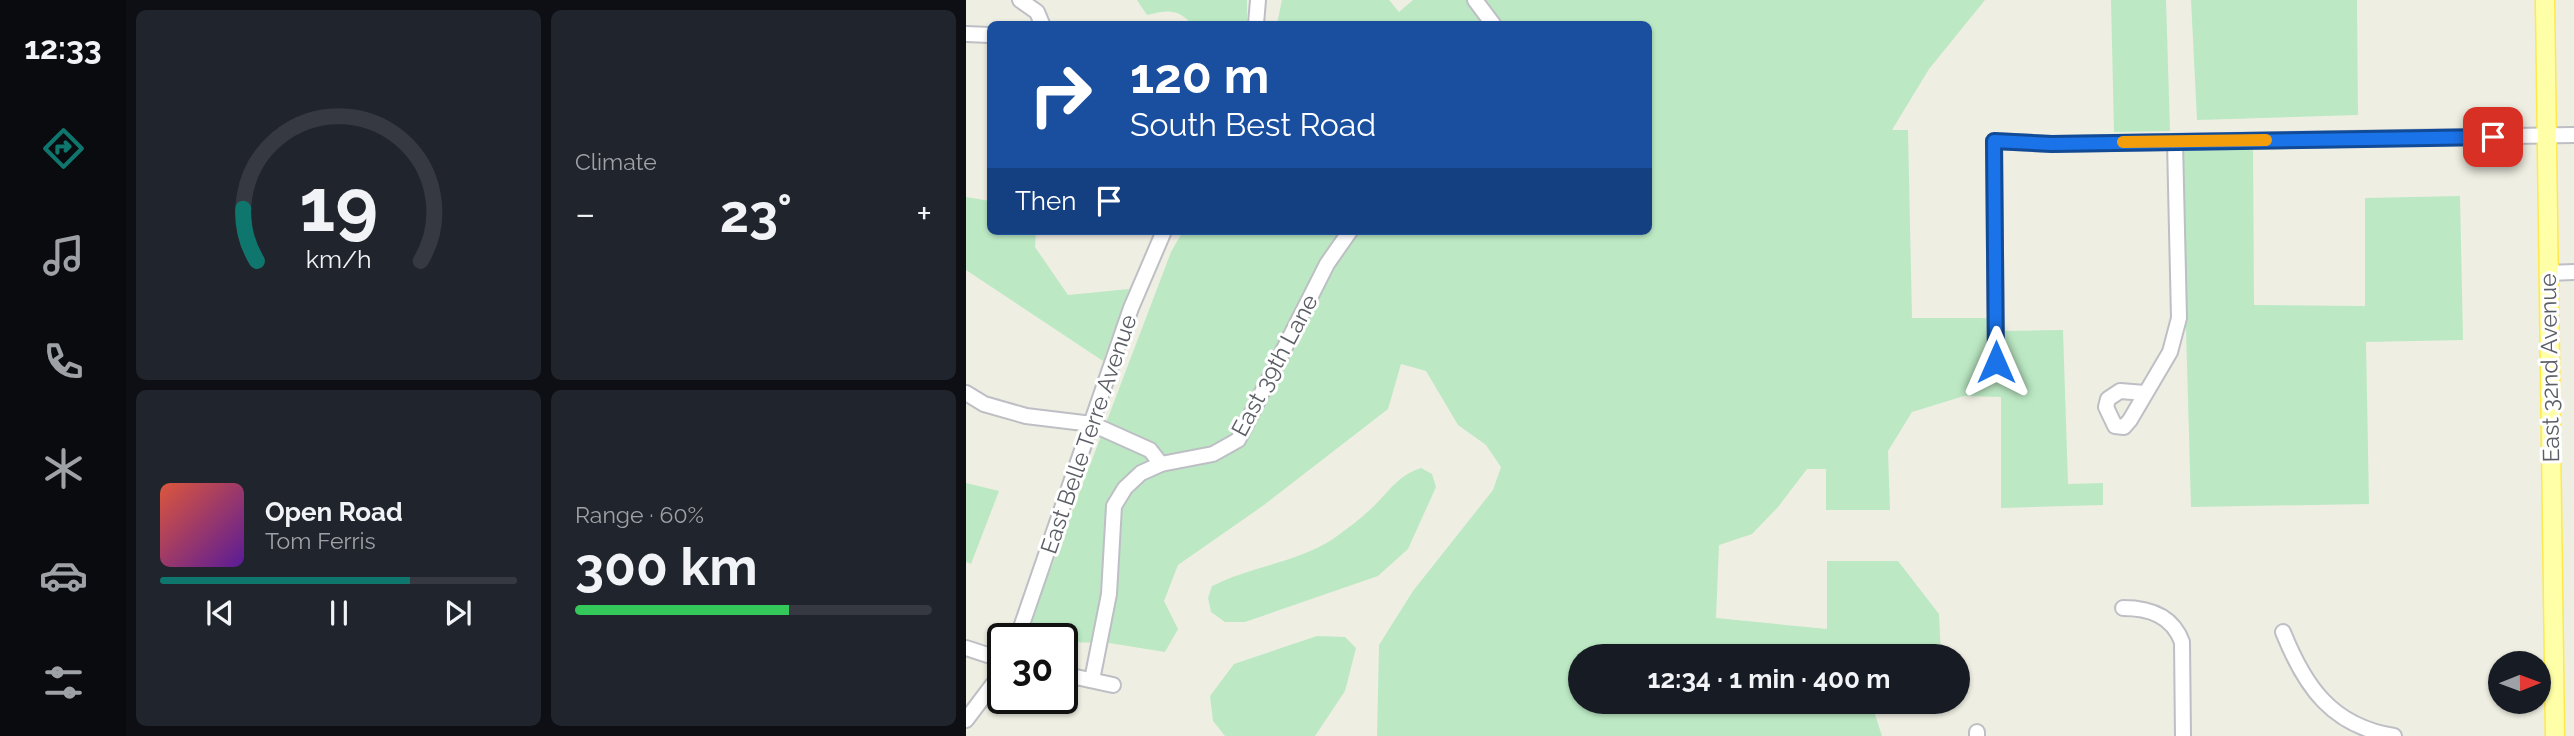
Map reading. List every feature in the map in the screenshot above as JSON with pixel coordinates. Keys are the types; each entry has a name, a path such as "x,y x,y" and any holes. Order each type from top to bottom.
{"main road":[{"name":"East 32nd Avenue","path":"2545,0 2555,736"}],"street":[{"path":"1020,0 1037,12 1041,21"},
{"path":"1256,21 1258,0"},
{"path":"1475,0 1491,21"},
{"path":"966,34 987,35"},
{"path":"1996,362 1994,141 2175,142 2574,135"},
{"path":"2145,393 2171,352 2179,318 2175,142"},
{"name":"East Belle Terre Avenue","path":"1023,623 1131,308 1162,235"},
{"name":"East 39th Lane","path":"1092,681 1109,594 1114,506 1125,488 1141,473 1161,464 1213,454 1238,440 1327,264 1347,235"},
{"path":"2548,273 2574,272"},
{"path":"966,393 984,404 1026,416 1092,424 1150,450 1161,464"},
{"path":"2123,608 2150,611 2169,621 2179,634 2182,642 2183,736"},
{"path":"2283,632 2297,667 2325,704 2367,732 2395,736"},
{"path":"966,648 987,655"},
{"path":"1078,678 1112,685"},
{"path":"966,720 987,692"}],"green space":[{"path":"1137,0 1247,0 1247,21 1188,21 1171,12 1147,15"},
{"path":"1282,0 1389,0 1399,12 1413,0 1469,0 1483,21 1278,21"},
{"path":"1486,0 1985,0 1929,69 1892,130 1908,130 1912,318 2001,318 2002,331 2063,330 2068,484 2103,483 2103,505 2001,508 2001,397 1964,396 1912,412 1888,451 1890,510 1826,510 1826,469 1807,469 1778,507 1752,534 1719,545 1716,618 1827,629 1827,561 1898,561 1939,614 1940,644 1568,644 1568,714 1875,714 1882,736 1377,736 1379,645 1413,591 1493,490 1501,467 1486,445 1458,425 1426,371 1401,364 1388,409 1264,505 1178,565 1164,601 1178,629 1165,652 1109,643 1078,642 1078,623 1030,623 1171,252 1181,235 1652,235 1652,21 1501,21"},
{"path":"2111,0 2166,0 2170,131 2114,132"},
{"path":"2191,0 2357,0 2358,115 2197,120"},
{"path":"2181,149 2253,150 2254,305 2365,306 2365,198 2460,196 2463,340 2366,342 2369,504 2191,507"},
{"path":"966,197 987,200 987,235 1036,235 1035,247 1068,295 1129,289 1103,361 966,270"},
{"path":"1421,468 1432,474 1436,487 1408,549 1378,576 1245,622 1225,622 1211,612 1208,598 1212,586 1319,547 1360,518 1401,479"},
{"path":"966,483 999,491 971,564 966,562"},
{"path":"1317,636 1345,637 1356,648 1345,691 1315,736 1225,736 1213,721 1210,696 1234,664"}],"slow traffic":[{"path":"2123,142 2266,140"}],"route":[{"path":"1996,362 1994,141 2052,144 2493,137"}]}
